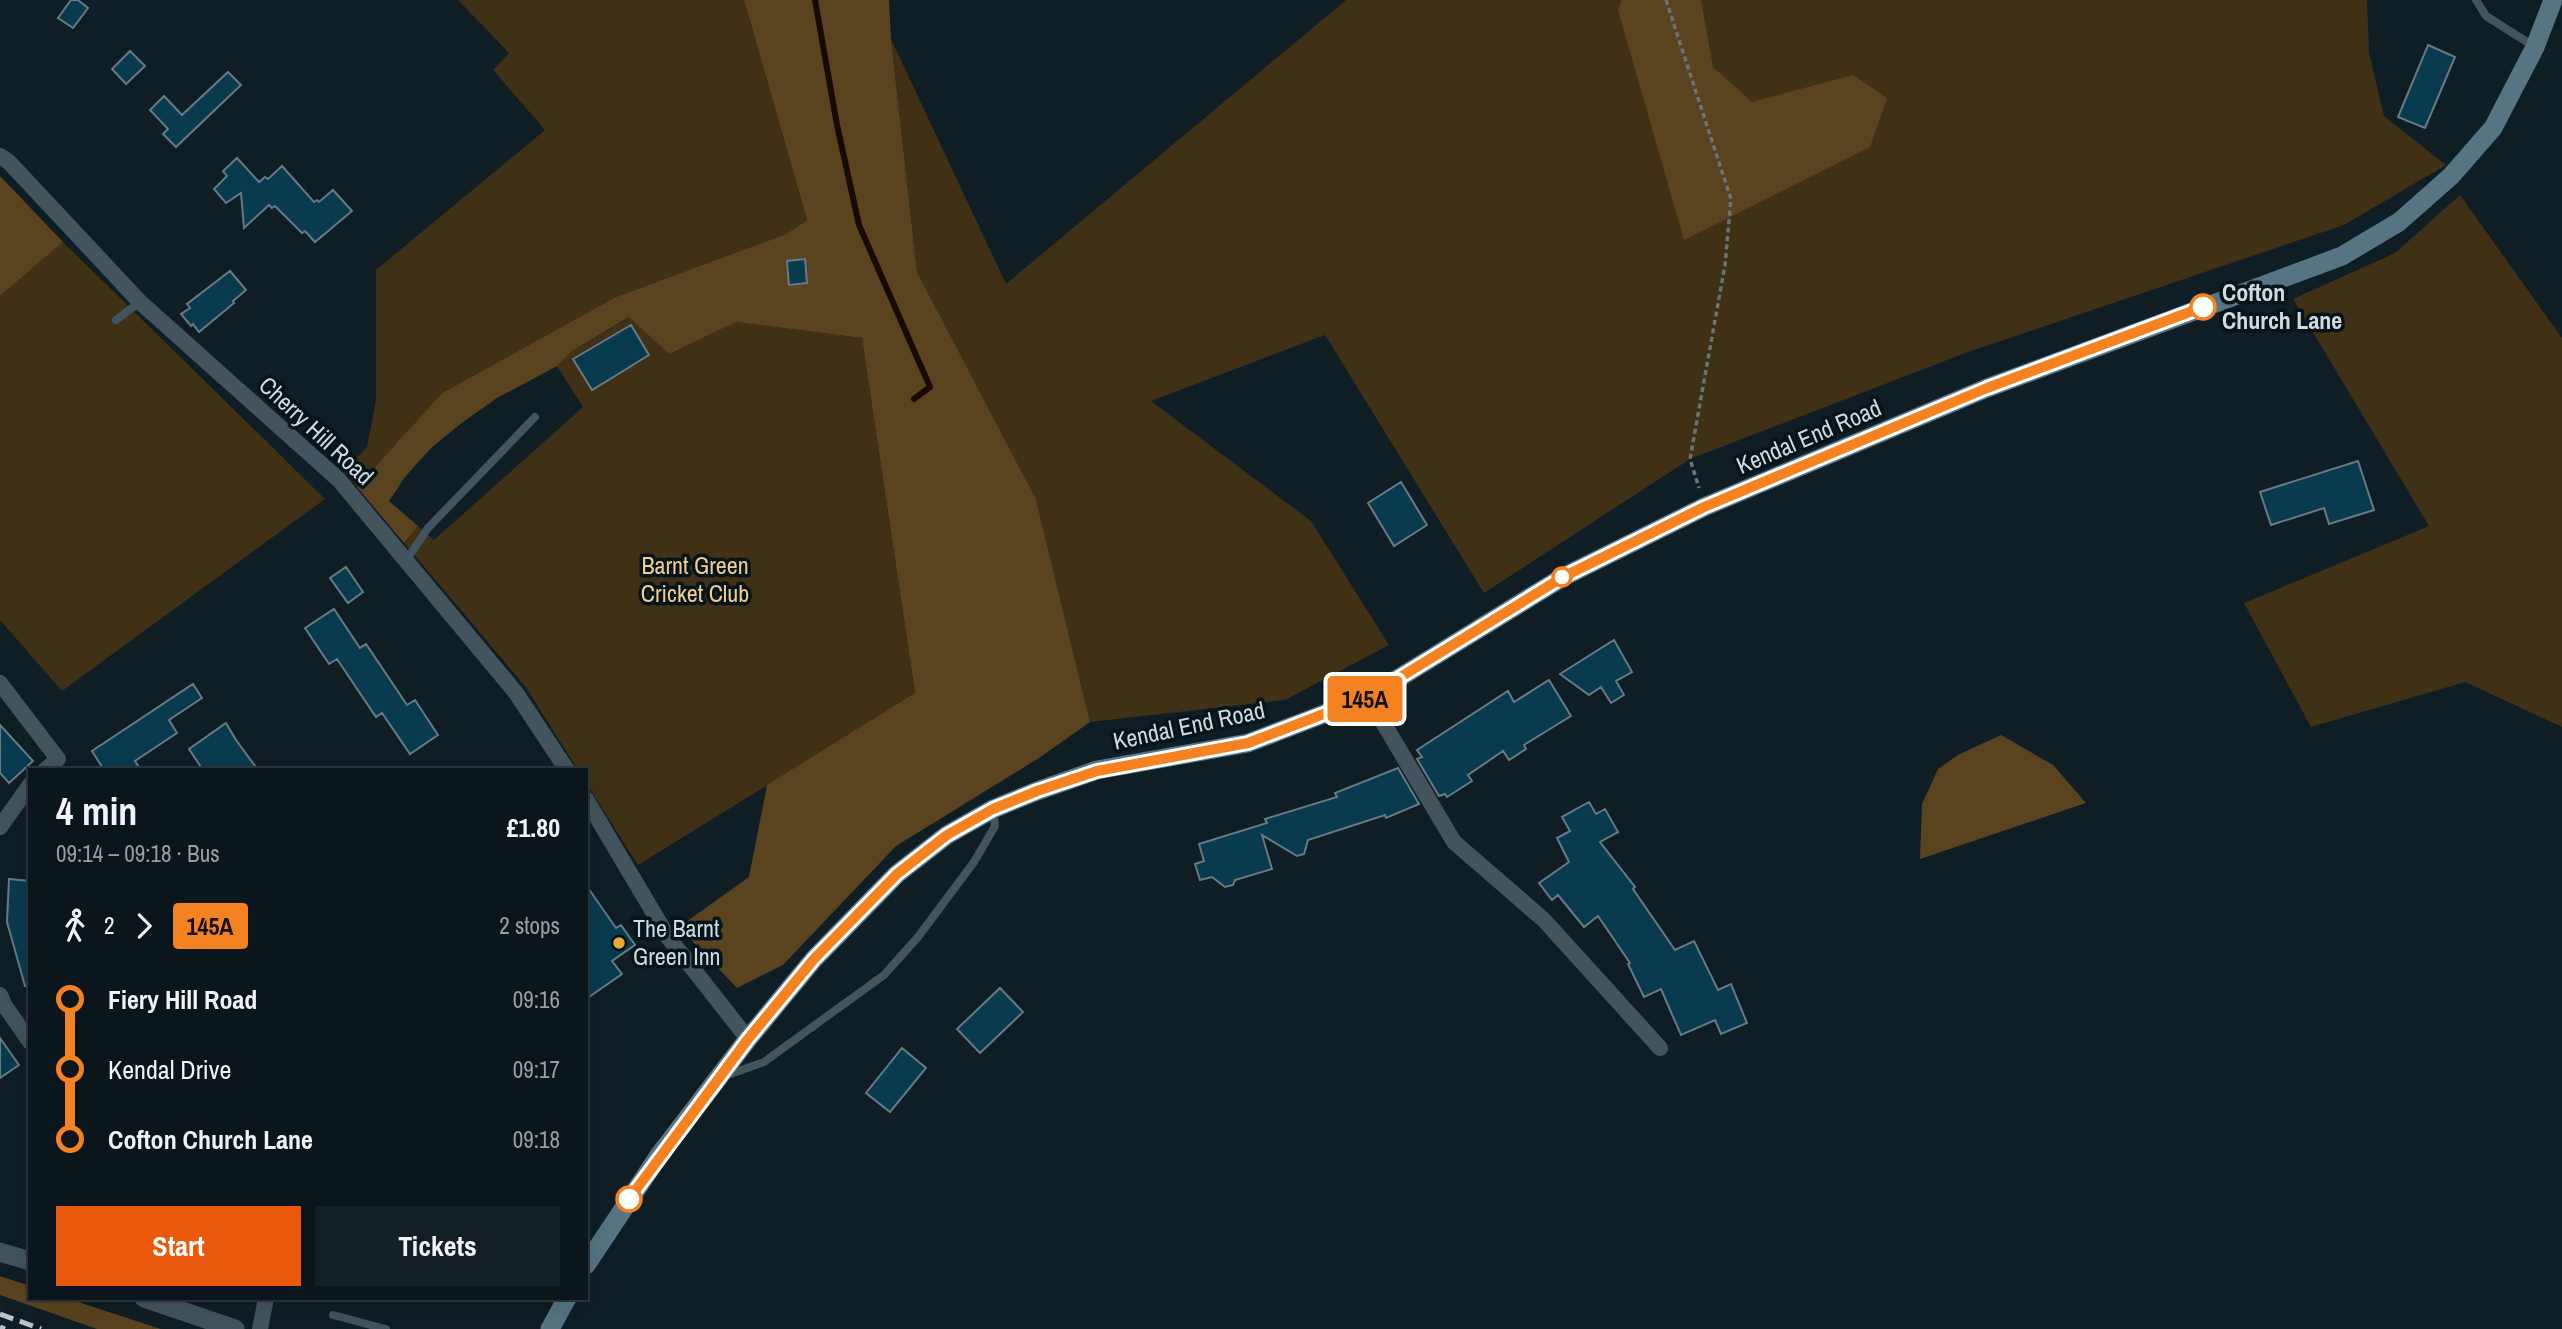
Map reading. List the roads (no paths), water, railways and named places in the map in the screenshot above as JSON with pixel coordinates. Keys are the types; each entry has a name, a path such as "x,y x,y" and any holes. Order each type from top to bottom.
{"main road":[{"name":"Kendal End Road","path":"588,1262 660,1154 748,1039 814,959 897,874 947,835 993,809 1097,771 1248,743 1368,697 1563,577 1704,507 1987,388 2342,256 2399,222 2451,176 2493,128 2535,47 2553,0"},
{"path":"550,1329 566,1300"}],"street":[{"name":"Cherry Hill Road","path":"0,156 9,162 140,302 340,480 516,693 566,768"},
{"path":"0,683 58,759 48,768"},
{"path":"1368,697 1454,842 1545,920 1660,1048"},
{"path":"0,827 28,788"},
{"path":"588,802 668,937 748,1039"},
{"path":"0,995 28,1039"},
{"path":"0,1252 28,1260"},
{"path":"150,1300 234,1329"},
{"path":"260,1329 266,1300"}],"lane":[{"path":"2476,0 2486,16 2535,47"},
{"path":"117,320 140,302"},
{"path":"407,559 428,528 535,417"},
{"path":"720,1078 764,1062 884,975 918,937 974,862 995,826 993,809"},
{"path":"333,1315 386,1329"}],"waterway":[{"path":"815,0 837,125 859,225 930,387 914,399"}],"railway":[{"path":"0,1314 41,1329"},
{"path":"0,1327 5,1329"}],"place":[{"name":"Cofton Church Lane","path":"2203,307"},
{"name":"The Barnt Green Inn","path":"619,943"}],"park label":[{"name":"Barnt Green Cricket Club","path":"695,580"}]}
